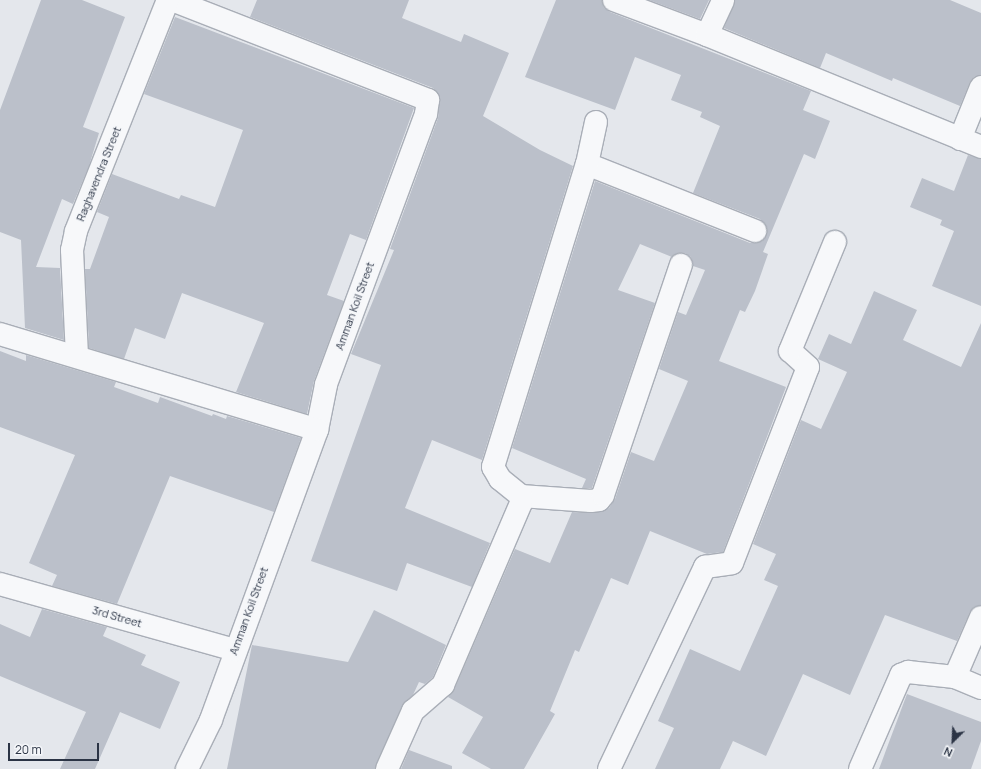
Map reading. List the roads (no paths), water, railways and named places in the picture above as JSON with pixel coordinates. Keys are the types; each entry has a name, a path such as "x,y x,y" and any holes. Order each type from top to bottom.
{"street":[{"name":"Raghavendra Street","path":"77,356 72,250 76,231 168,0"},
{"name":"Amman Koil Street","path":"172,0 428,100 426,114 326,385 316,430 235,650 211,720 187,769"},
{"path":"614,0 707,35 981,147"},
{"path":"707,35 723,0"},
{"path":"960,138 981,87"},
{"path":"596,122 587,164 493,467 500,479 521,496 591,501 599,500 603,495 681,265"},
{"path":"587,164 755,231"},
{"path":"608,769 705,567 732,563 808,367 790,351 835,242"},
{"path":"0,334 77,356 316,430"},
{"path":"387,769 413,711 443,685 507,539 521,496"},
{"name":"3rd Street","path":"0,584 235,650"},
{"path":"955,677 981,617"},
{"path":"860,769 901,675 908,672 955,677 981,688"}]}
